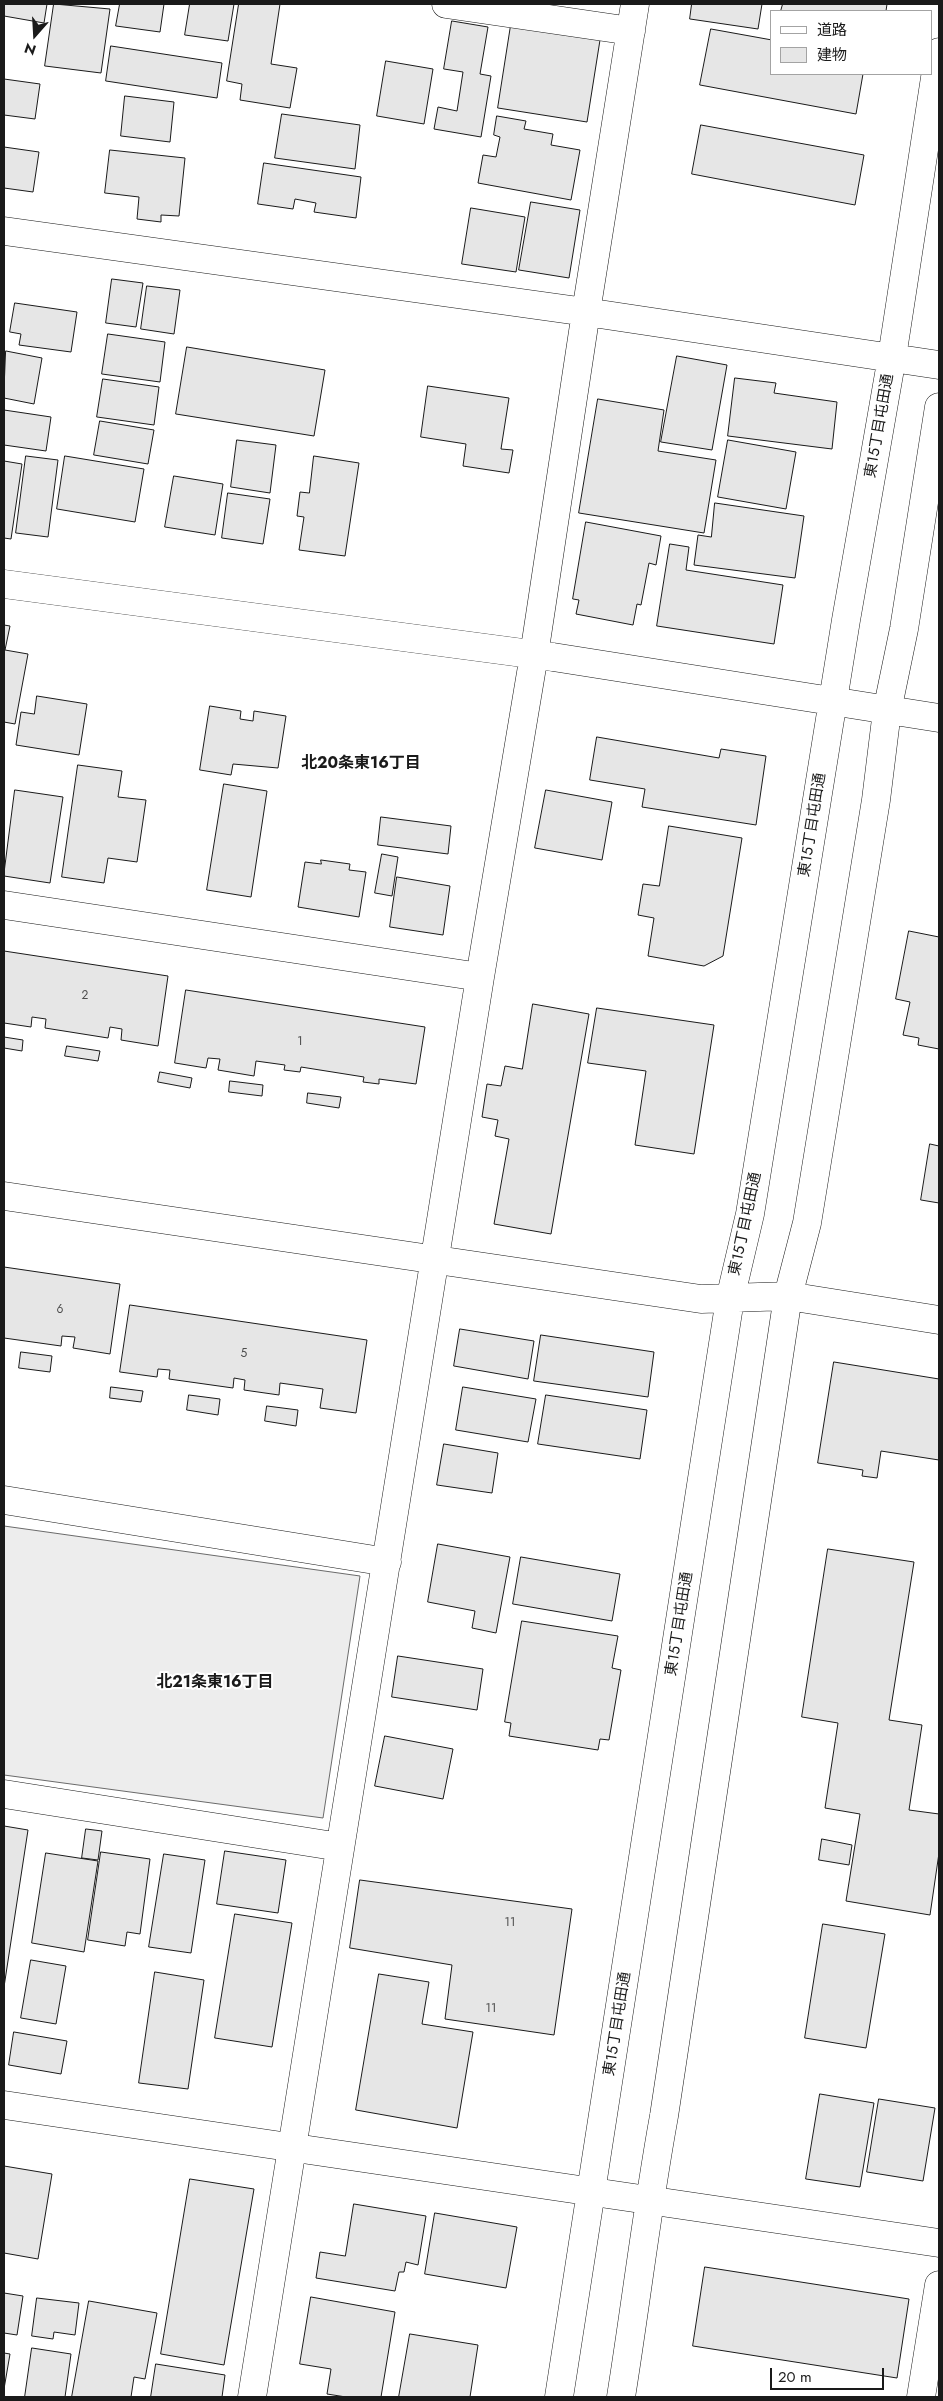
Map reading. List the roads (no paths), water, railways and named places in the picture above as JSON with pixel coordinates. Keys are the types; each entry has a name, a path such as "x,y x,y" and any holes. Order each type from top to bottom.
{"street":[{"path":"446,4 631,31"},
{"path":"252,2397 480,977 534,655 635,4"},
{"name":"東15丁目屯田通","path":"559,2397 730,1299 750,1214 846,620 892,357 939,52"},
{"path":"4,231 586,312 939,365"},
{"path":"621,2397 639,2284 649,2200 664,2116 788,1296 807,1223 876,800 887,711 904,629 939,407"},
{"path":"4,584 534,655 939,718"},
{"path":"4,905 480,977"},
{"path":"4,1196 701,1299 788,1296 939,1320"},
{"path":"4,1500 387,1562"},
{"path":"4,1794 340,1847"},
{"path":"4,2105 939,2242"},
{"path":"921,2397 939,2285"}],"district":[{"name":"北20条東16丁目","path":"361,764"},
{"name":"北21条東16丁目","path":"215,1683"}]}
